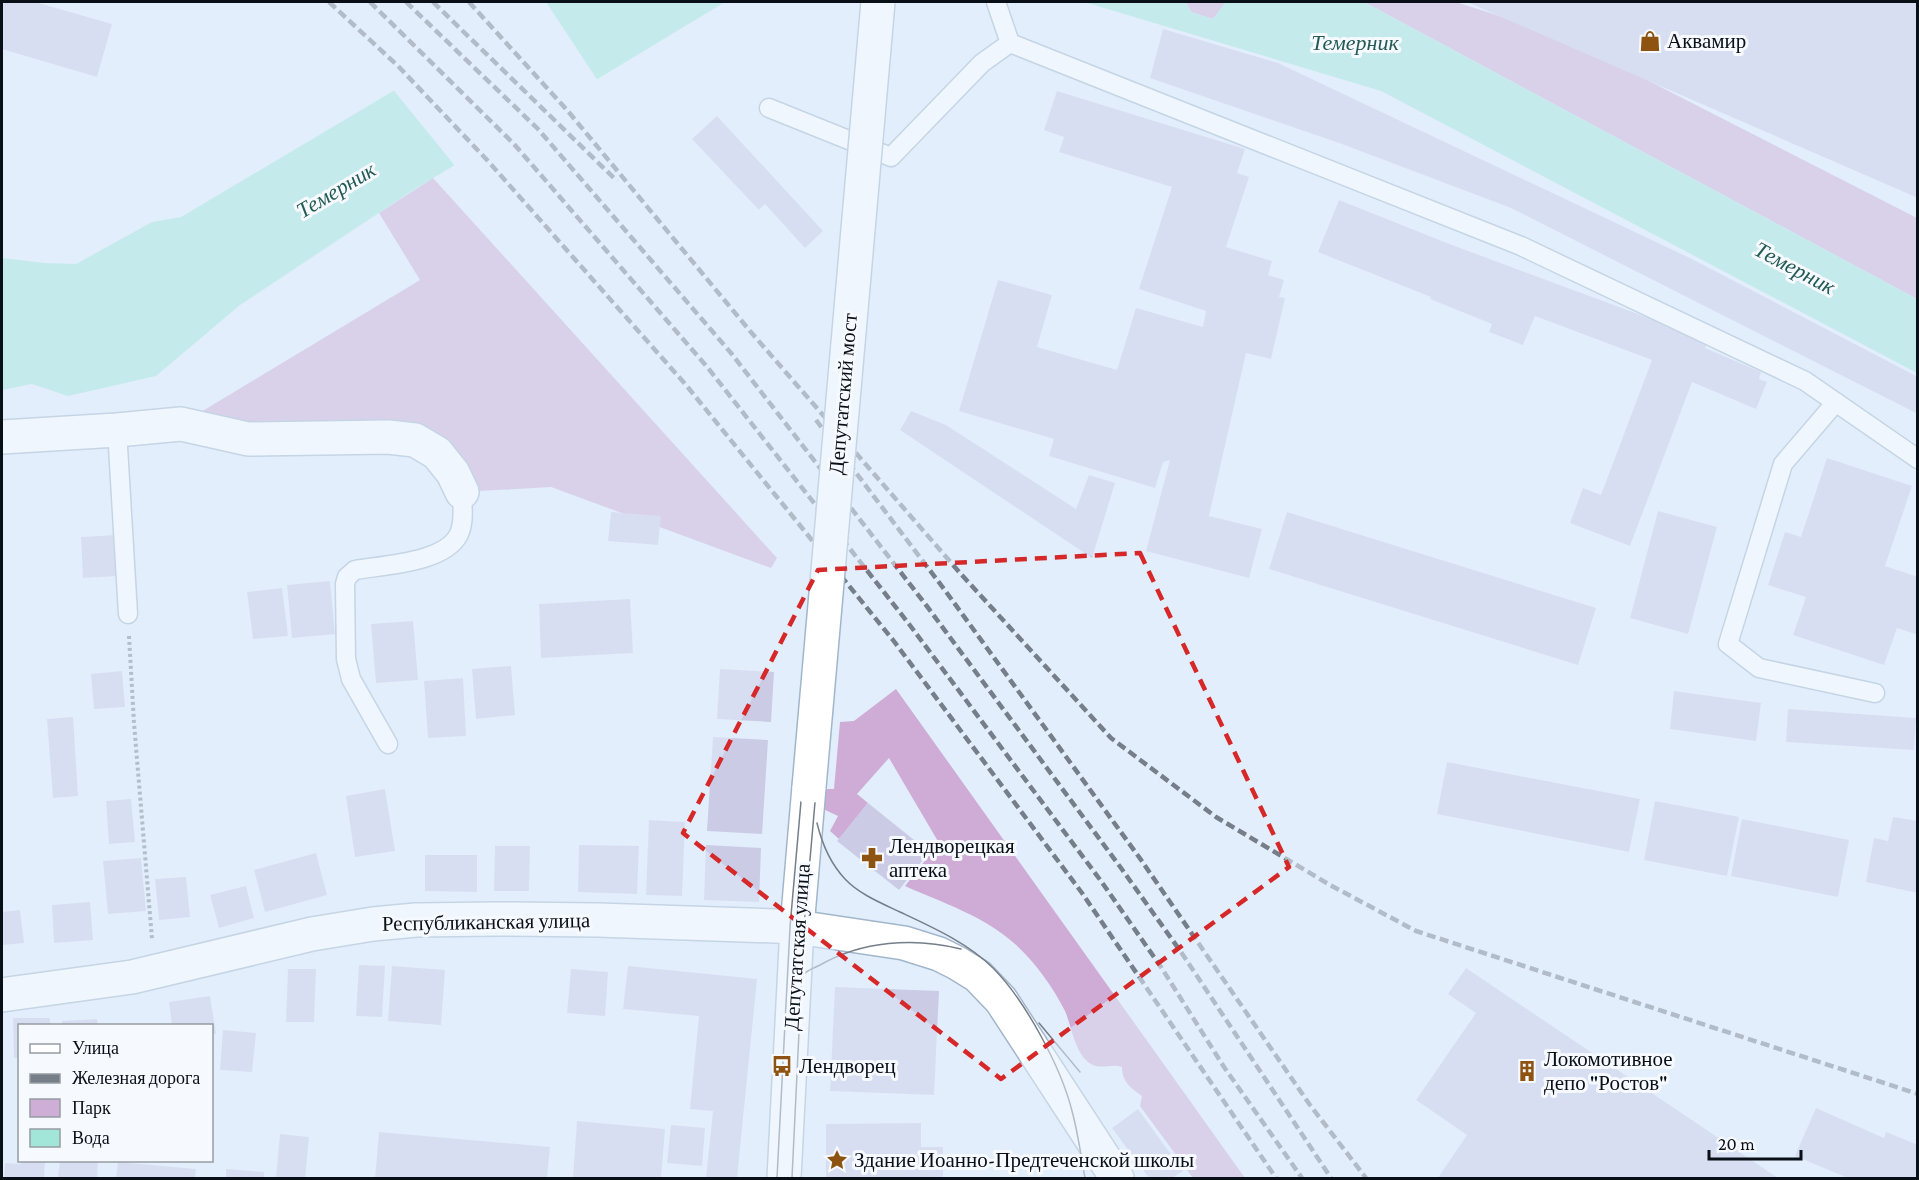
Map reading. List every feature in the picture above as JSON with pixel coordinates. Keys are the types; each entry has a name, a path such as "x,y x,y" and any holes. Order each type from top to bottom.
{"street":[{"name":"Депутатский мост","path":"809,787 878,2"},
{"path":"2,437 181,424 248,439 388,437 415,440 436,453 453,472 462,492"},
{"name":"Депутатская улица","path":"784,1179 797,927 809,787"},
{"name":"Республиканская улица","path":"2,995 30,993 155,972 312,934 416,920 598,920 797,927 904,943 957,963 978,976 1001,1000 1117,1179"}],"lane":[{"path":"996,3 1010,43 1521,246 1805,381 1917,459"},
{"path":"769,108 891,157 982,63 1010,43"},
{"path":"1836,402 1783,464 1728,644 1760,668 1875,693"},
{"path":"117,430 128,614"},
{"path":"388,744 351,679 346,659 345,584 347,577 355,570 432,556 448,547 459,535 463,519 462,492"}],"path":[{"path":"128,614 134,723 155,972"}],"highlighted area":[{"path":"1140,553 1289,867 1001,1079 683,833 818,570"}],"green space":[{"path":"433,178 777,558 771,568 551,487 462,492 437,454 181,424 420,280 379,213"}],"shaded area":[{"path":"1186,2 1226,2 1213,19 1191,12"},
{"path":"1364,2 1456,2 1559,35 1917,218 1917,299"},
{"path":"896,689 1245,1178 1193,1178 1140,1106 1142,1096 1125,1081 1122,1067 1095,1066 1081,1054 1065,1011 1043,975 1030,959 1003,934 977,918 905,886 939,843 889,758 857,794 868,803 839,839 830,831 838,816 821,808 821,795 826,789 834,789 840,722 854,721"}],"water":[{"name":"Темерник","path":"543,2 725,2 415,189 240,305 156,376 68,396 32,384 2,390 2,258 76,264 152,222 181,217"},
{"name":"Темерник","path":"1084,2 1186,2 1191,12 1213,19 1226,2 1364,2 1917,299 1917,373 1381,91"}],"pier":[{"name":"Темерник","path":"537,2 546,2 598,81 456,167 391,87"}],"building":[{"path":"2,2 35,2 112,24 97,77 2,49"},
{"path":"1467,2 1918,2 1918,198"},
{"path":"1163,29 1278,63 1692,259 1918,377 1918,414 1511,208 1342,144 1150,78"},
{"path":"1057,91 1245,149 1237,173 1249,177 1226,247 1272,261 1268,275 1284,280 1279,297 1285,298 1271,359 1246,353 1209,516 1262,529 1249,578 1146,551 1170,460 1163,462 1155,488 1049,456 1054,439 959,411 998,280 1052,295 1037,347 1117,370 1136,308 1203,327 1206,311 1139,289 1172,187 1059,152 1064,137 1044,130"},
{"path":"717,116 823,231 805,248 765,204 759,210 692,139"},
{"path":"1339,200 1452,245 1708,340 1705,348 1761,372 1759,379 1767,382 1756,409 1692,382 1630,546 1570,523 1583,488 1601,495 1652,360 1535,316 1523,345 1489,332 1492,324 1318,252"},
{"path":"911,411 946,425 1076,509 1089,475 1115,483 1092,558 900,430"},
{"path":"1827,458 1912,486 1885,566 1918,577 1918,635 1897,628 1884,665 1793,635 1806,597 1768,585 1785,532 1801,537"},
{"path":"1658,511 1717,527 1688,634 1630,618"},
{"path":"611,512 661,516 658,545 608,541"},
{"path":"1287,512 1596,608 1578,665 1269,569"},
{"path":"116,535 118,576 83,578 81,537"},
{"path":"330,581 335,634 292,638 287,585"},
{"path":"282,588 288,636 253,639 247,592"},
{"path":"630,599 633,653 541,658 539,604"},
{"path":"413,621 418,680 376,683 371,624"},
{"path":"511,666 515,715 476,719 472,669"},
{"path":"720,669 774,672 771,722 717,719"},
{"path":"122,671 125,707 94,709 91,674"},
{"path":"463,678 466,736 428,738 424,681"},
{"path":"1674,691 1761,703 1756,741 1670,729"},
{"path":"1788,709 1916,718 1914,750 1786,742"},
{"path":"73,717 78,796 53,798 47,719"},
{"path":"713,737 768,740 762,834 707,831"},
{"path":"1447,762 1640,799 1629,852 1437,814"},
{"path":"385,789 395,851 355,857 346,796"},
{"path":"131,799 135,842 109,844 106,801"},
{"path":"1655,801 1739,817 1727,876 1644,860"},
{"path":"868,803 929,852 899,890 837,841"},
{"path":"1893,817 1918,821 1918,893 1866,882 1874,838 1888,841"},
{"path":"1742,819 1849,840 1838,897 1731,876"},
{"path":"649,820 685,822 682,896 646,895"},
{"path":"579,845 639,846 637,894 578,892"},
{"path":"706,845 761,848 759,902 704,900"},
{"path":"495,846 530,846 529,891 494,891"},
{"path":"316,853 327,895 265,912 254,870"},
{"path":"425,855 477,855 477,892 425,891"},
{"path":"141,858 146,911 108,914 103,861"},
{"path":"186,877 190,917 159,920 155,879"},
{"path":"246,886 254,918 219,928 210,895"},
{"path":"90,902 93,940 54,943 52,905"},
{"path":"20,910 24,943 2,945 2,912"},
{"path":"359,965 385,966 382,1017 356,1016"},
{"path":"392,966 445,970 441,1025 388,1021"},
{"path":"628,966 757,979 737,1178 706,1178 713,1111 690,1109 699,1016 623,1009"},
{"name":"Локомотивное депо \"Ростов\"","path":"1466,968 1778,1178 1438,1178 1467,1135 1416,1100 1476,1013 1448,994"},
{"path":"288,969 316,969 314,1022 286,1022"},
{"path":"571,969 608,972 605,1016 567,1013"},
{"path":"835,987 939,991 934,1095 830,1091"},
{"path":"210,996 216,1034 213,1034 213,1024 172,1024 169,1002"},
{"path":"13,1018 50,1018 50,1024 18,1024 18,1058 14,1058"},
{"path":"97,1019 98,1024 62,1024 62,1021"},
{"path":"223,1030 256,1033 252,1072 220,1070"},
{"path":"1816,1108 1884,1138 1886,1132 1918,1145 1918,1178 1848,1178 1795,1156"},
{"path":"1138,1109 1183,1171 1172,1178 1149,1178 1112,1128"},
{"path":"577,1121 665,1129 661,1178 573,1178"},
{"path":"921,1123 921,1147 943,1147 943,1178 826,1178 826,1124"},
{"path":"671,1125 705,1128 702,1166 667,1163"},
{"path":"379,1132 550,1147 547,1178 375,1178"},
{"path":"280,1134 309,1137 305,1178 276,1178"},
{"path":"21,1162 45,1162 44,1178 4,1178 5,1163 21,1164"},
{"path":"60,1162 98,1162 97,1178 58,1178"},
{"path":"118,1162 196,1169 195,1178 116,1178"},
{"path":"226,1169 264,1172 264,1178 226,1178"}],"tram line":[{"path":"777,1178 790,927 871,2"},
{"path":"792,1178 804,928 885,2"},
{"path":"817,823 831,860 851,884 871,898 961,943 983,959 1005,982 1029,1016 1060,1075 1074,1119 1085,1178"},
{"path":"798,981 807,972 836,957 871,946 907,942 961,949"},
{"path":"1039,1023 1080,1072"}],"railway":[{"path":"329,2 398,66 488,161 686,385 893,640 1082,893 1276,1178"},
{"path":"370,2 514,144 708,368 909,624 1101,881 1161,967 1224,1067 1302,1178"},
{"path":"406,2 538,129 731,353 926,605 1121,868 1181,952 1331,1178"},
{"path":"433,2 617,181"},
{"path":"469,2 567,110 750,331 960,573 1111,738 1216,817 1330,885 1416,931 1918,1094"},
{"path":"816,420 944,589 1139,857 1310,1105 1366,1178"}],"place":[{"name":"Аквамир","path":"1650,41"},
{"name":"Лендворецкая аптека","path":"872,858"},
{"name":"Лендворец","path":"782,1066"},
{"name":"Локомотивное депо \"Ростов\"","path":"1527,1071"},
{"name":"Здание Иоанно-Предтеченской школы","path":"837,1160"}]}
